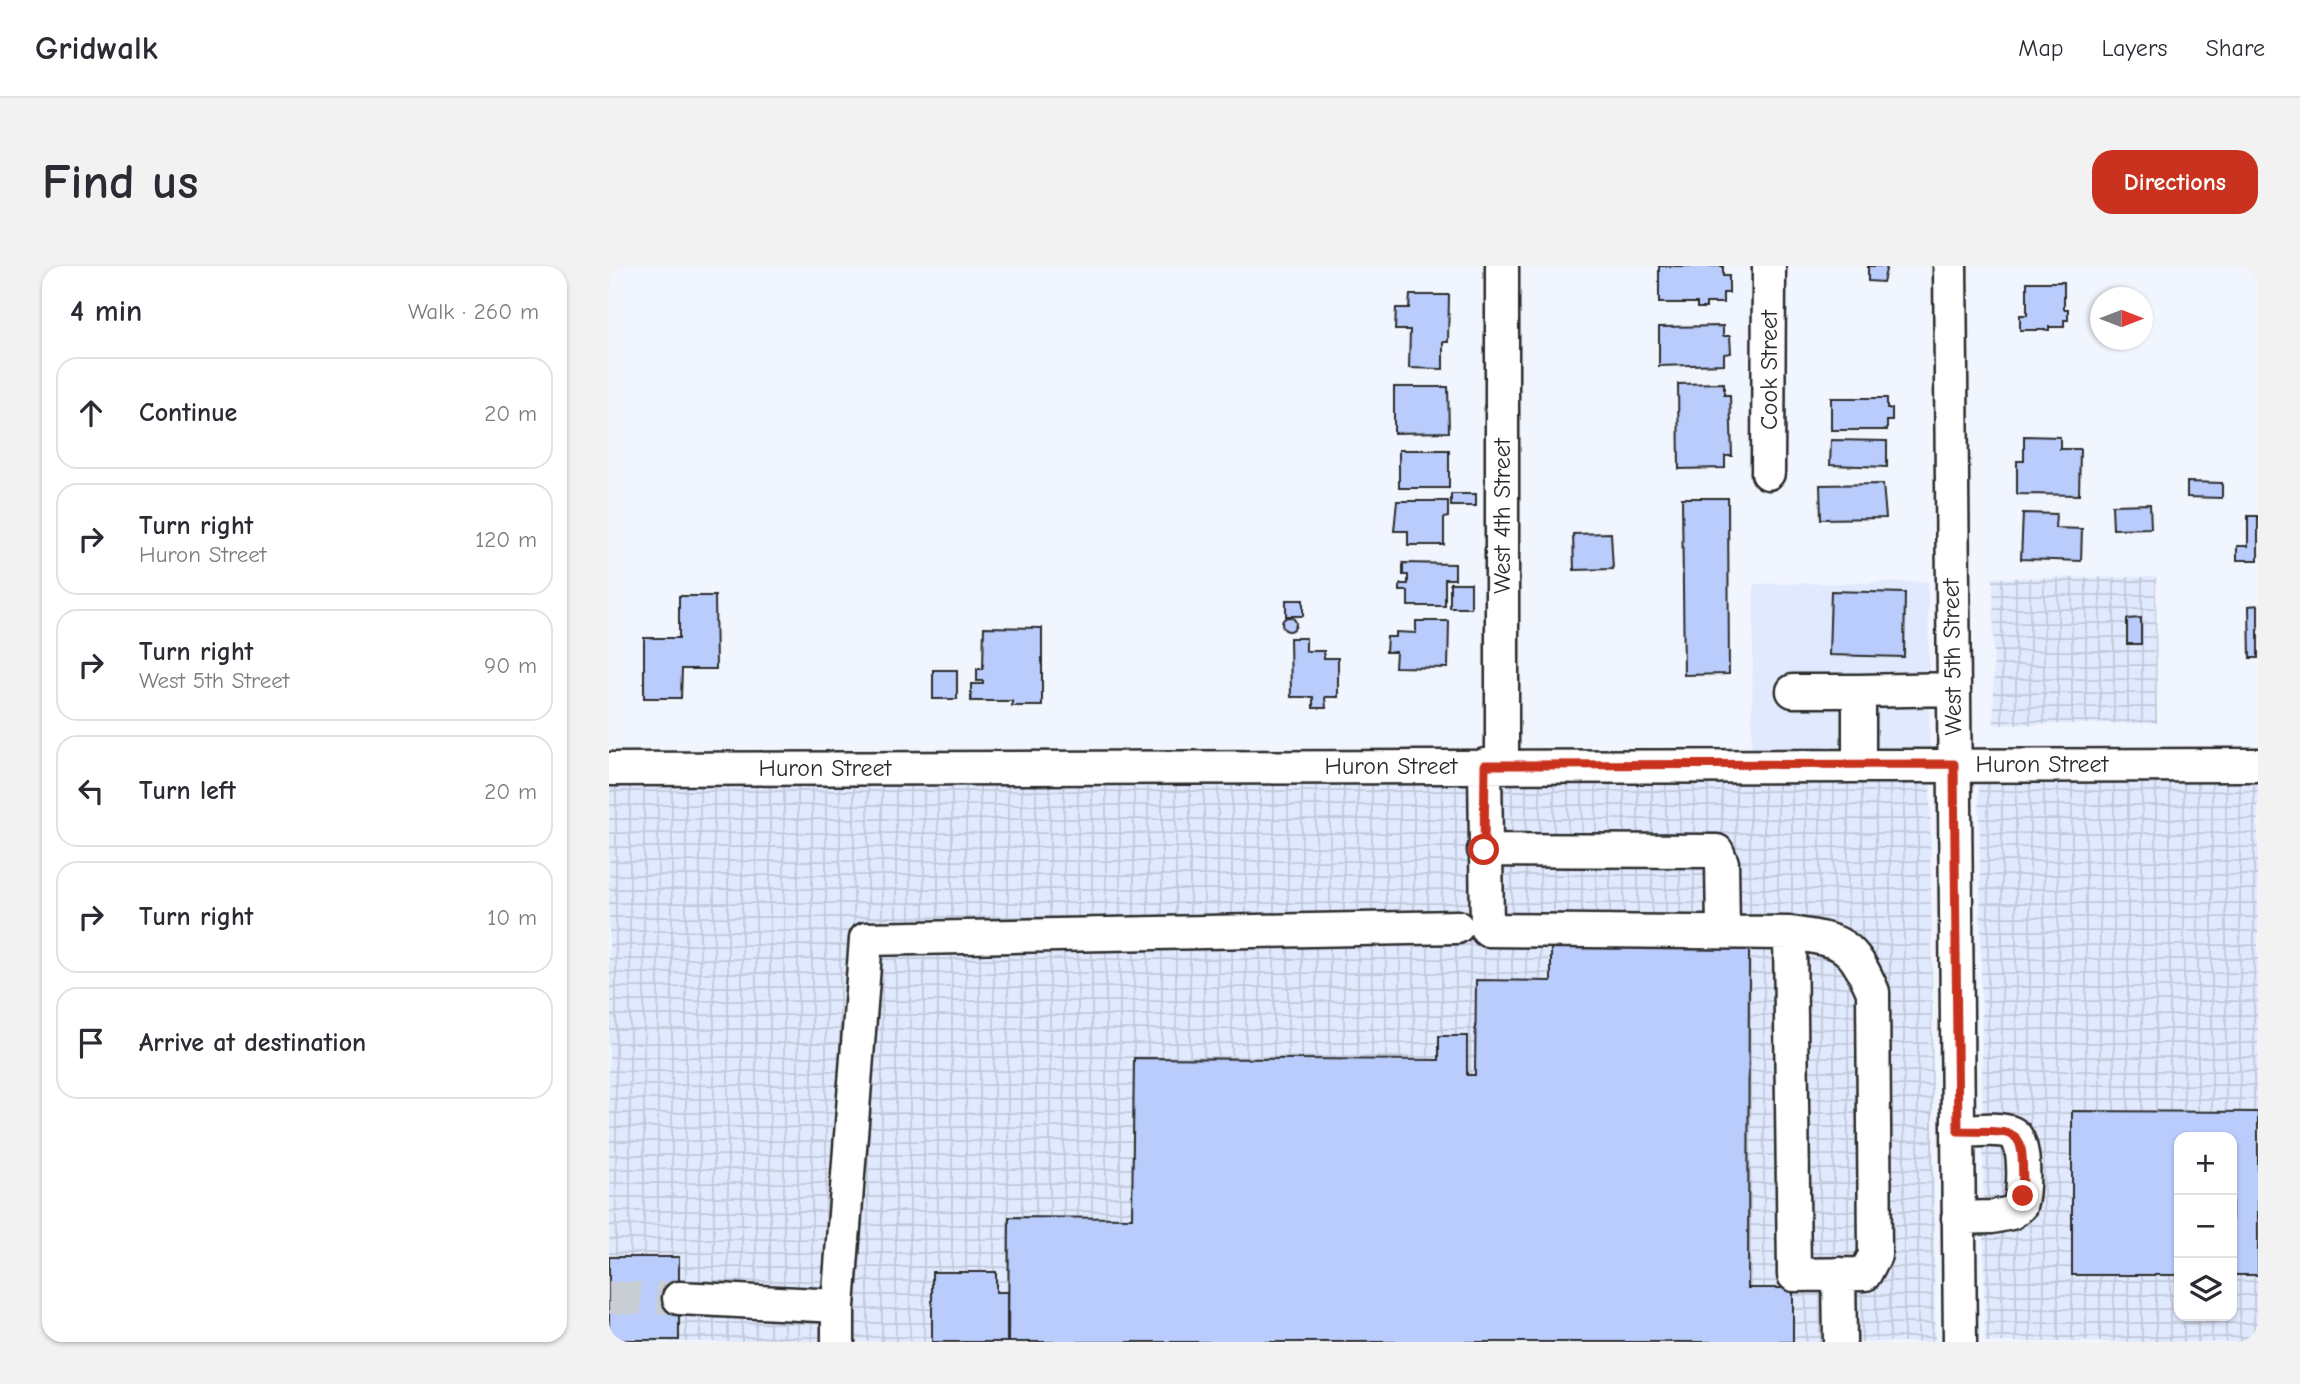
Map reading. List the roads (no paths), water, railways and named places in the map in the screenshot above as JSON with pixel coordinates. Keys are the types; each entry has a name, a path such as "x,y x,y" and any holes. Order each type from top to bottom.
{"street":[{"name":"West 4th Street","path":"1472,928 1494,765 1502,266"},
{"name":"Cook Street","path":"1768,473 1769,266"},
{"name":"West 5th Street","path":"1950,266 1959,1342"},
{"path":"1793,691 1952,689"},
{"path":"1859,691 1859,764"},
{"name":"Huron Street","path":"609,769 2258,765"},
{"path":"1484,850 1717,851 1722,863 1723,932"},
{"path":"838,1342 838,1307 866,939 1472,928 1790,933 1838,941 1862,966 1873,992 1875,1255 1865,1274 1794,1275 1790,933"},
{"path":"1958,1131 2011,1132 2018,1138 2022,1151 2023,1196 2020,1206 2011,1213 1958,1218"},
{"path":"1839,1274 1840,1342"},
{"path":"680,1298 838,1307"}],"tunnel":[{"path":"609,1298 679,1298"}]}
